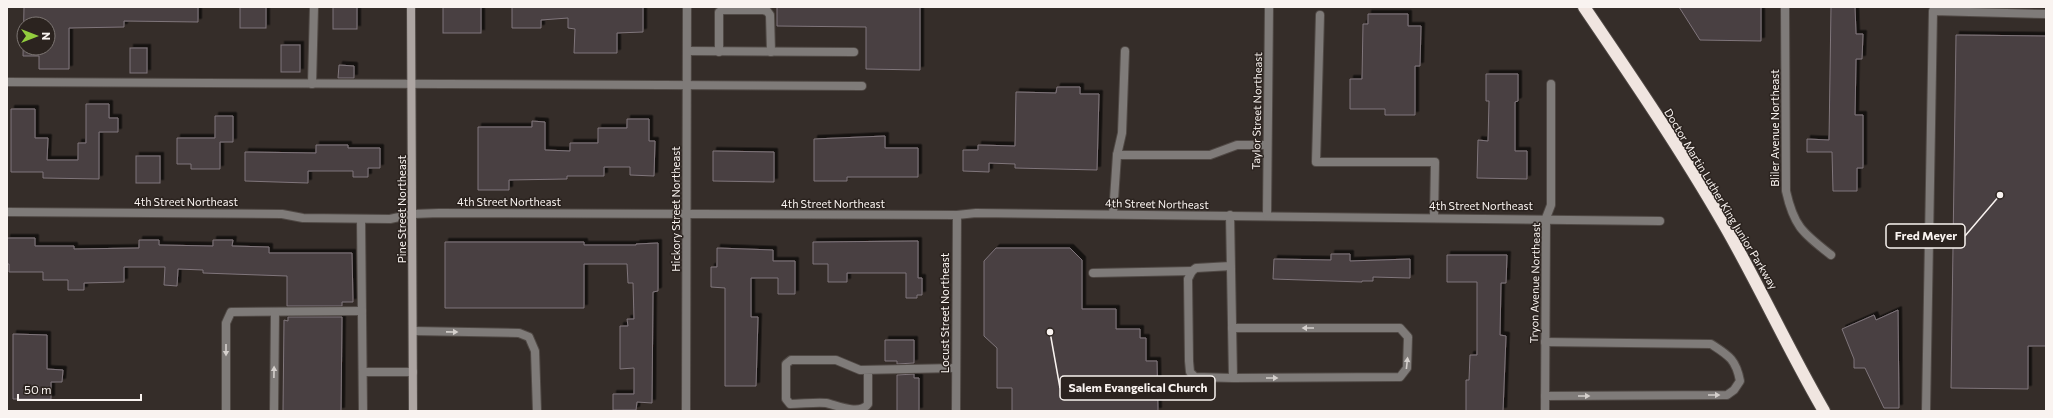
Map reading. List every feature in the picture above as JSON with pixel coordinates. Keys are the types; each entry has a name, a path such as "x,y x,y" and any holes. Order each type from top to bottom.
{"highway":[{"name":"Doctor Martin Luther King Junior Parkway","path":"1584,7 1647,99 1724,225 1772,310 1824,411"}],"main road":[{"name":"Pine Street Northeast","path":"411,7 413,411"}],"street":[{"path":"312,84 314,7"},
{"name":"Hickory Street Northeast","path":"686,411 687,7"},
{"name":"Taylor Street Northeast","path":"1267,216 1269,7"},
{"name":"Bliler Avenue Northeast","path":"1785,7 1786,191 1790,208 1796,223 1806,235 1831,255"},
{"path":"719,52 719,12 723,10 767,11 770,15 771,52"},
{"path":"1926,411 1933,11 2046,14"},
{"path":"1320,14 1316,162 1435,162 1434,217"},
{"path":"687,52 854,52"},
{"path":"1113,214 1117,154 1122,133 1125,52"},
{"path":"7,82 862,86"},
{"name":"Tryon Avenue Northeast","path":"1545,411 1546,218 1551,205 1551,84"},
{"path":"1117,154 1210,154 1237,145 1267,145"},
{"name":"4th Street Northeast","path":"7,212 282,214 303,218 361,219 390,219 413,214 438,213 957,216 976,213 1546,218 1660,221"},
{"path":"1230,215 1233,378"},
{"name":"Locust Street Northeast","path":"956,411 957,216"},
{"path":"361,219 363,411"},
{"path":"1231,266 1196,268 1192,271 1188,278 1190,372 1195,377 1400,377 1407,368 1408,336 1400,328 1232,328"},
{"path":"1093,272 1192,271"},
{"path":"226,411 226,323 231,312 362,311"},
{"path":"274,411 275,312"},
{"path":"413,330 519,333 529,338 536,351 537,411"},
{"path":"1545,342 1711,344 1729,356 1737,367 1740,381 1734,390 1728,394 1545,396"},
{"path":"868,370 868,404 862,409 841,408 826,403 790,404 786,399 786,364 788,360 836,360 854,369 868,370 956,368"},
{"path":"363,372 413,372"}],"building":[{"path":"24,7 198,7 198,22 124,21 124,27 69,28 69,69 39,69 39,56 56,56 56,16 24,16"},
{"path":"240,7 266,7 266,28 240,28"},
{"path":"333,7 357,7 357,29 333,29"},
{"path":"443,7 481,7 481,33 443,33"},
{"path":"512,7 643,7 643,32 617,33 617,53 574,53 575,29 568,28 568,18 541,20 541,28 512,28"},
{"path":"777,7 920,7 920,70 866,69 866,27 777,26"},
{"path":"1679,7 1761,7 1761,41 1700,40"},
{"path":"1831,7 1855,7 1856,34 1863,34 1862,59 1856,59 1855,115 1863,115 1863,168 1857,168 1857,191 1833,191 1832,152 1807,152 1807,139 1829,140"},
{"path":"1368,14 1408,14 1408,26 1421,26 1420,66 1415,66 1415,115 1385,115 1385,109 1350,109 1350,79 1362,79 1363,24 1368,24"},
{"path":"1956,35 2046,36 2046,346 2028,346 2028,389 1951,388"},
{"path":"281,45 300,45 300,72 281,72"},
{"path":"130,48 147,48 147,73 130,73"},
{"path":"339,65 354,66 354,78 338,78"},
{"path":"1486,74 1518,74 1518,101 1515,102 1515,151 1527,151 1527,179 1477,178 1478,140 1488,141 1489,101 1486,101"},
{"path":"1057,87 1080,87 1080,94 1099,94 1097,170 1015,168 1015,164 989,163 989,172 963,171 963,150 978,150 978,145 1015,146 1016,92 1056,93"},
{"path":"86,104 109,104 109,118 118,118 118,132 99,132 99,179 43,178 43,172 11,172 11,109 35,109 35,138 48,138 47,160 78,160 78,143 86,143"},
{"path":"215,116 233,116 233,142 220,142 220,169 191,169 191,164 177,164 177,138 215,138"},
{"path":"627,119 649,119 649,141 655,141 654,176 630,175 630,167 604,167 604,176 567,176 567,179 509,180 509,190 478,190 478,127 532,127 532,121 545,122 545,150 570,151 570,143 598,143 598,128 627,128"},
{"path":"885,136 885,148 918,148 918,177 847,177 847,181 814,181 814,139"},
{"path":"316,145 348,145 348,148 380,148 380,168 368,168 368,177 353,177 353,171 308,171 308,183 245,181 245,152 316,153"},
{"path":"713,151 774,152 774,182 713,181"},
{"path":"136,156 160,156 160,183 136,183"},
{"path":"7,238 35,238 35,246 74,246 74,249 139,248 139,240 159,240 159,245 213,246 213,240 233,240 232,246 269,247 269,253 352,253 353,302 342,302 342,306 287,306 287,276 203,273 203,270 178,269 177,286 164,285 165,267 124,267 124,282 84,283 84,290 68,290 68,280 43,280 43,272 9,272 9,264 7,264"},
{"path":"918,241 918,278 922,278 922,295 917,295 917,298 906,298 906,273 847,273 847,282 828,282 828,264 813,264 813,242"},
{"path":"445,242 584,242 584,245 636,245 658,243 658,291 653,292 652,403 637,402 636,410 613,410 613,394 634,394 634,368 620,369 620,326 628,326 627,319 634,319 633,283 628,283 627,264 584,264 584,308 445,308"},
{"path":"717,248 773,250 773,261 795,261 795,294 778,294 778,278 751,278 751,317 758,317 756,386 725,386 725,288 711,287 711,267 717,267"},
{"path":"996,248 1070,248 1082,260 1082,309 1116,309 1116,329 1140,329 1140,338 1146,338 1146,361 1157,361 1158,411 1012,411 1012,388 997,388 997,348 984,336 984,261"},
{"path":"1331,254 1350,254 1350,261 1410,259 1410,278 1373,277 1373,281 1362,282 1273,279 1274,259 1331,260"},
{"path":"1447,255 1507,255 1506,283 1501,283 1500,335 1506,336 1503,411 1466,411 1466,380 1469,380 1470,355 1477,355 1477,282 1447,282"},
{"path":"1898,310 1899,408 1884,408 1865,368 1854,368 1854,359 1842,329 1874,315 1876,320"},
{"path":"288,317 342,317 341,411 283,411 284,320 288,321"},
{"path":"13,334 47,335 47,369 63,370 62,382 51,382 51,399 13,399"},
{"path":"885,340 914,340 914,363 897,364 897,361 885,361"},
{"path":"914,374 914,378 919,378 919,411 897,411 897,375"}],"place":[{"name":"Fred Meyer","path":"2000,195"},
{"name":"Salem Evangelical Church","path":"1050,332"}]}
